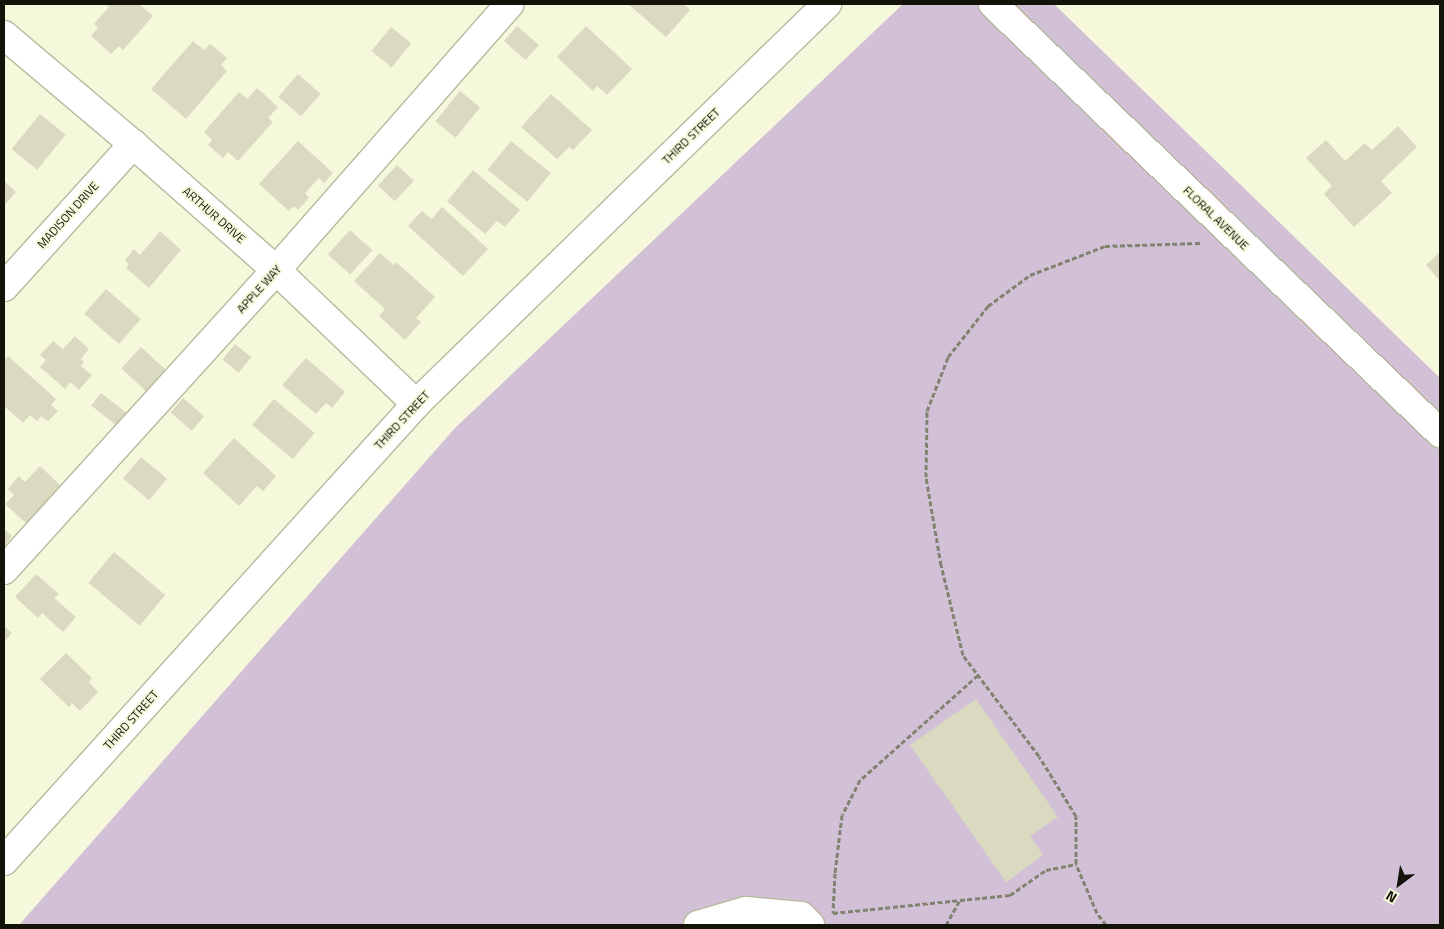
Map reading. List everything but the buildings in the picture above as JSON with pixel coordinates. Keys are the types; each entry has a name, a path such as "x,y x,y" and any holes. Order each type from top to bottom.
{"street":[{"name":"APPLE WAY","path":"4,570 276,270 510,4"},
{"name":"THIRD STREET","path":"4,861 416,404 827,4"},
{"name":"FLORAL AVENUE","path":"992,4 1440,433"},
{"name":"ARTHUR DRIVE","path":"4,35 133,144 276,270 416,404"},
{"name":"MADISON DRIVE","path":"4,286 133,144"},
{"path":"698,925 746,911 801,916 810,925"}],"path":[{"path":"1106,925 1098,913 1076,864 1076,816 1040,756 963,655 941,565 926,477 927,411 948,357 988,306 1030,275 1105,246 1241,242"},
{"path":"978,675 860,780 842,815 835,873 833,912 1010,895 1046,870 1076,864"},
{"path":"946,925 960,900"}],"shaded area":[{"path":"903,4 1054,4 1440,378 1440,925 19,925 455,428"}]}
